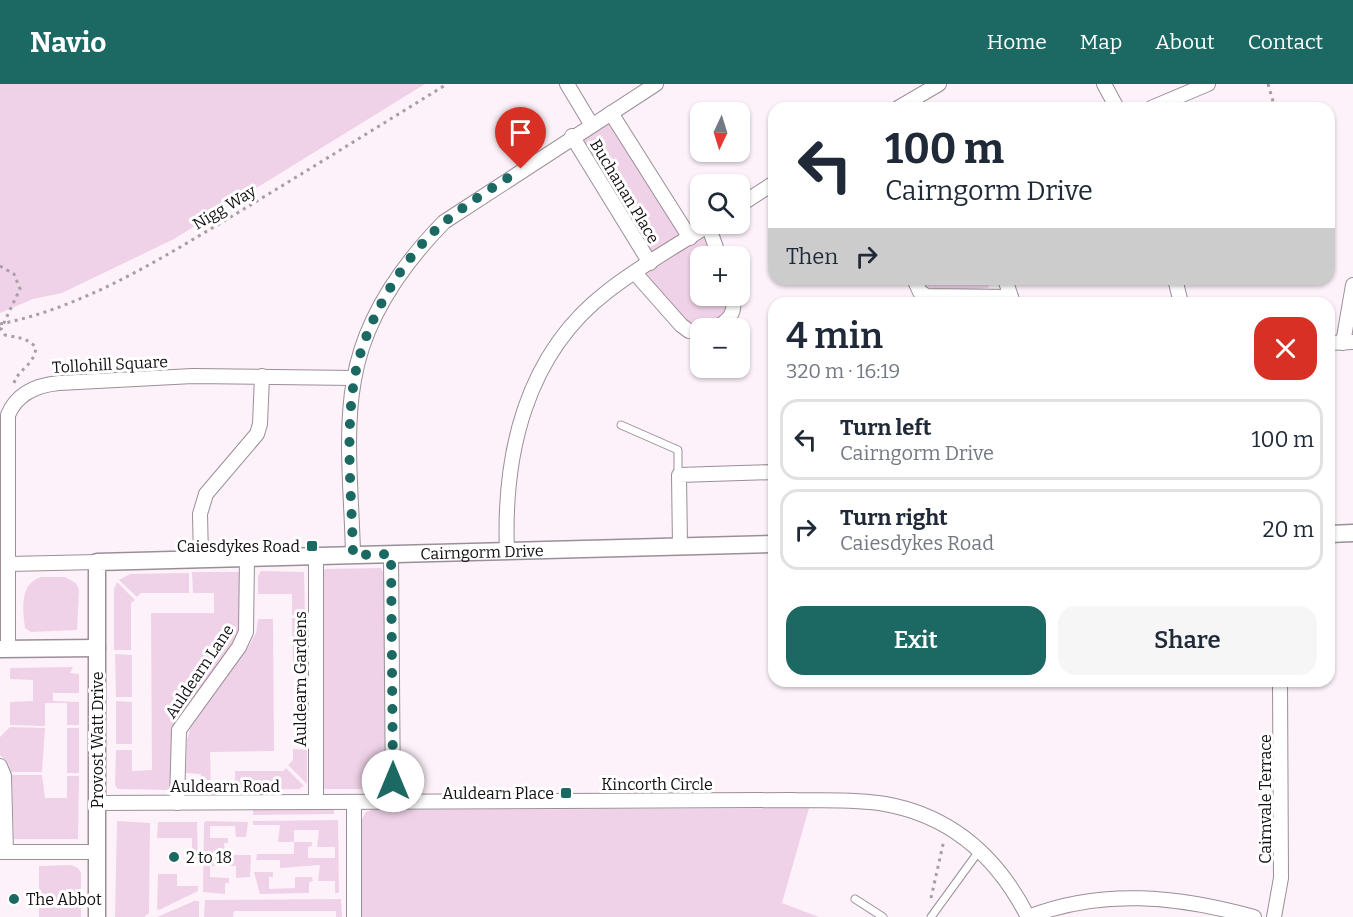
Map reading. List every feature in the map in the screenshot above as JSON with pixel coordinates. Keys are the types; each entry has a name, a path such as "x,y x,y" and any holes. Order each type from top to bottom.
{"street":[{"path":"567,84 591,124"},
{"path":"353,555 351,408 354,378 382,302 421,246 444,222 572,136 656,84"},
{"path":"921,102 939,84"},
{"path":"1104,84 1114,102"},
{"path":"1165,102 1208,84"},
{"path":"611,113 690,238"},
{"name":"Buchanan Place","path":"572,136 650,263"},
{"path":"750,199 768,187"},
{"path":"507,552 506,493 509,466 528,398 552,354 584,312 608,291 695,234"},
{"path":"635,273 681,325 690,331"},
{"path":"917,285 920,292 927,296 948,297"},
{"path":"1342,343 1353,285"},
{"name":"Tollohill Square","path":"12,403 41,385 59,383 193,376 354,378"},
{"path":"201,558 202,503 206,494 257,434 260,424 262,376"},
{"path":"12,403 8,415 4,481 9,564 4,649 97,648"},
{"path":"680,546 678,475 768,472"},
{"path":"1335,534 1353,533"},
{"name":"Cairngorm Drive","path":"9,564 768,544"},
{"path":"391,554 393,801"},
{"name":"Auldearn Gardens","path":"316,556 316,802"},
{"name":"Auldearn Lane","path":"177,803 179,730 239,647 246,632 247,558"},
{"name":"Provost Watt Drive","path":"97,562 97,917"},
{"name":"Cairnvale Terrace","path":"1274,917 1281,878 1280,687"},
{"path":"0,766 4,776 3,852 97,852"},
{"name":"Kincorth Circle","path":"354,802 854,801 911,810 947,826 980,849 1004,877 1028,917"},
{"path":"354,802 354,917"},
{"name":"Auldearn Road","path":"97,803 354,802"},
{"path":"1028,917 1053,907 1100,898 1128,897 1189,902 1223,913 1254,917"}],"lane":[{"path":"621,425 678,450 678,475"},
{"path":"931,917 980,849"},
{"path":"855,899 883,917"}],"path":[{"name":"Nigg Way","path":"1,324 46,313 79,300 173,251 447,84"},
{"path":"1268,84 1273,102"},
{"path":"0,266 14,274 19,281 20,290 18,298 1,324 5,335 32,342 36,348 30,365 16,377 12,390 12,403"},
{"path":"938,907 930,904 947,826"}],"shaded area":[{"path":"0,84 425,84 174,239 62,293 33,299 0,313"},
{"path":"611,113 690,237 694,234 711,234 715,246 690,246 690,306 730,306 722,318 690,318 690,326 635,273 649,263 572,136"},
{"path":"990,285 988,288 939,291 925,286"},
{"path":"381,568 384,575 385,786 383,789 324,789 323,572 325,569"},
{"path":"261,571 304,572 305,616 292,615 292,594 258,594 258,576"},
{"path":"192,572 240,572 242,575 239,635 183,714 171,790 118,789 115,785 116,750 132,750 132,771 152,770 151,613 214,613 214,593 193,593"},
{"path":"189,573 189,593 141,593 137,597 119,580 130,574"},
{"path":"41,577 65,577 76,583 79,590 77,630 31,632 25,628 23,605 26,591 34,580"},
{"path":"117,582 135,600 131,603 131,650 114,650 114,589"},
{"path":"292,618 306,618 306,662 293,662"},
{"path":"258,619 273,619 274,751 210,752 211,790 192,789 187,784 200,784 201,774 186,773 187,740 190,729 249,646 256,633"},
{"path":"115,654 132,655 132,697 116,697"},
{"path":"73,667 70,673 79,674 79,693 53,693 53,701 79,702 79,725 67,725 67,703 45,703 45,726 10,725 10,702 33,701 33,680 10,679 10,668"},
{"path":"116,701 132,702 132,744 116,744"},
{"path":"10,727 45,728 42,772 11,772 8,763 0,755 0,737"},
{"path":"67,728 79,728 79,773 67,773"},
{"path":"293,749 307,750 307,784 288,765 293,760"},
{"path":"286,768 304,786 299,789 235,790 235,771 283,771"},
{"path":"12,775 42,775 45,798 67,798 67,776 79,776 78,839 14,839"},
{"path":"809,808 782,903 819,917 362,917 361,821 366,812 372,810"},
{"path":"334,809 334,814 253,815 253,810"},
{"path":"338,820 339,893 335,893 335,881 318,881 320,865 280,868 280,860 256,860 257,854 294,854 294,842 278,842 280,825 253,825 253,821","holes":["294,830 319,830 317,847 335,847 335,858 308,858 308,847 312,846 312,842 294,842"]},
{"path":"117,821 150,823 149,913 144,917 115,917"},
{"path":"206,821 248,822 246,837 236,837 235,826 210,826 210,838 228,838 228,843 224,843 225,855 251,855 250,877 236,878 236,866 210,866 210,877 229,878 229,883 225,883 225,894 203,892 204,823"},
{"path":"158,822 197,822 198,861 192,860 192,838 157,838"},
{"path":"71,865 78,868 81,873 81,917 39,917 39,866"},
{"path":"254,872 273,872 273,877 269,877 269,889 295,888 295,877 312,877 313,881 309,882 309,893 260,894"},
{"path":"158,874 177,874 177,886 198,886 198,891 159,910 157,909"},
{"path":"341,899 342,917 336,917 336,911 234,911 233,917 204,917 205,900"},
{"path":"199,901 199,917 157,917"}],"place":[{"name":"Caiesdykes Road","path":"312,546"},
{"name":"Auldearn Place","path":"566,793"},
{"name":"2 to 18","path":"174,857"},
{"name":"The Abbot","path":"14,899"}],"route":[{"path":"393,781 391,554 353,555 351,408 354,378 382,302 402,270 421,246 444,222 521,169"}]}
